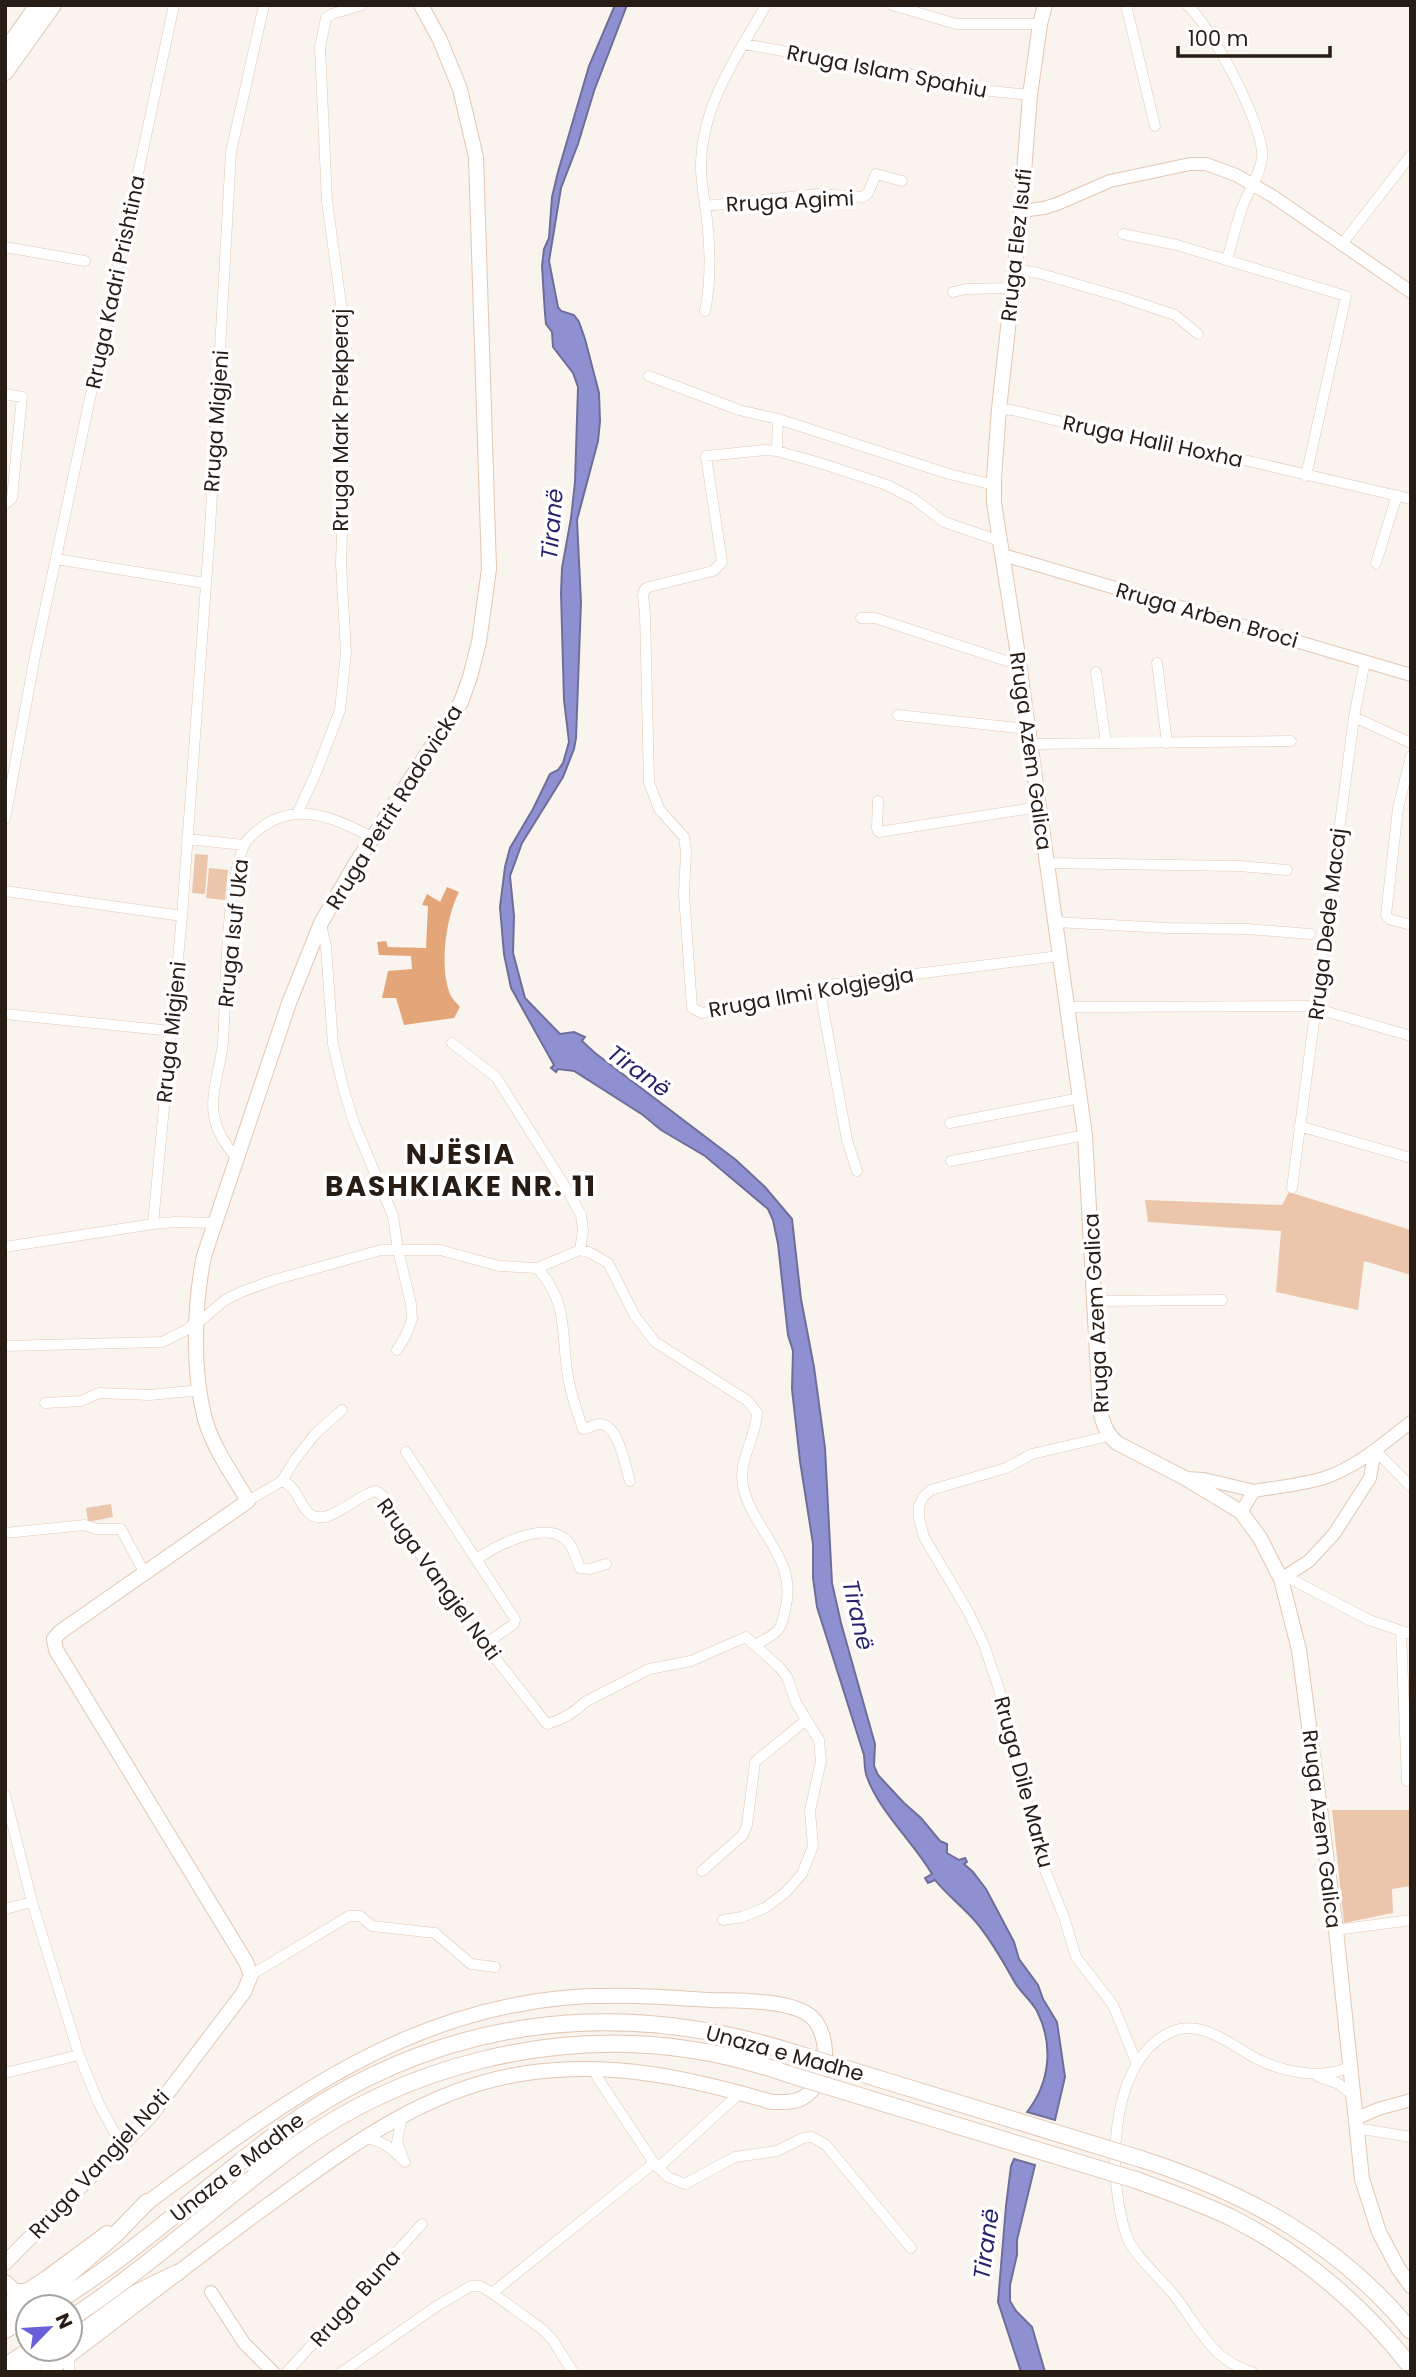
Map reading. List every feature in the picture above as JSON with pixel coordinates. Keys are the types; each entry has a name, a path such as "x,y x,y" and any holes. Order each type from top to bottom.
{"main road":[{"path":"5,51 11,35 38,5"},
{"path":"5,72 53,5"},
{"name":"Rruga Petrit Radovicka","path":"248,1501 214,1440 206,1419 201,1390 197,1322 197,1291 204,1256 289,1003 321,923 356,863 461,702 480,642 489,569 475,157 460,89 440,40 421,5"},
{"name":"Rruga Elez Isufi","path":"1002,548 994,485 999,409 1021,211 1030,95 1045,5"},
{"name":"Rruga Azem Galica","path":"1002,548 1085,1135 1103,1425 1109,1436 1128,1449 1185,1478 1241,1512 1284,1578 1299,1650 1336,1930 1362,2179 1370,2208 1398,2268 1411,2286"},
{"path":"248,1501 60,1632 54,1639 56,1650 246,1962 251,1975"},
{"name":"Rruga Vangjel Noti","path":"5,2263 150,2116 244,1992 251,1975"},
{"path":"5,2304 67,2264 220,2149 316,2085 350,2064 452,2019 562,1998 643,1996 761,2002 798,2008 808,2013 817,2024 826,2051 821,2077 812,2090 799,2099 786,2102 772,2102 676,2076 594,2068 527,2073 473,2085 430,2100 363,2138 177,2273 136,2293 84,2335"},
{"name":"Unaza e Madhe","path":"69,2293 116,2262 283,2129 342,2092 413,2057 464,2041 550,2025 598,2021 658,2024 708,2031 798,2054 1175,2170 1240,2199 1307,2235 1361,2278 1411,2331"},
{"name":"Unaza e Madhe","path":"84,2309 294,2146 352,2109 437,2073 500,2056 587,2045 631,2045 707,2052 791,2075 1139,2181 1234,2219 1320,2274 1359,2309 1411,2367"},
{"path":"12,2323 115,2235 147,2202"},
{"path":"5,2282 15,2291 27,2291"},
{"path":"21,2372 39,2363"}],"street":[{"name":"Rruga Kadri Prishtina","path":"5,819 56,559 174,5"},
{"name":"Rruga Migjeni","path":"153,1224 182,916 218,397 231,152 264,5"},
{"name":"Rruga Mark Prekperaj","path":"298,812 340,710 346,652 341,564 345,439 343,319 327,201 320,48 326,19 332,14 362,5"},
{"path":"705,311 709,293 709,260 701,181 704,138 718,89 766,5"},
{"path":"892,5 956,24 1040,24"},
{"path":"1126,5 1154,126"},
{"path":"1187,5 1215,40 1263,144 1262,159 1254,185 1243,206 1227,260"},
{"name":"Rruga Islam Spahiu","path":"744,44 990,91 1030,95"},
{"path":"1342,244 1411,155"},
{"path":"1021,211 1057,204 1111,181 1190,164 1206,164 1254,185 1411,292"},
{"name":"Rruga Agimi","path":"705,206 818,194 863,197 868,193 876,174 902,181"},
{"path":"1123,234 1177,245 1346,296 1306,476"},
{"path":"5,247 85,261"},
{"path":"1014,269 1038,273 1175,315 1198,334"},
{"path":"953,292 966,289 1012,288"},
{"path":"649,376 739,410 778,419 927,467 994,485"},
{"path":"5,394 22,397 12,498 5,504"},
{"name":"Rruga Halil Hoxha","path":"999,409 1240,459 1411,499"},
{"path":"778,419 777,451 887,485 914,499 944,522 1002,548"},
{"path":"5,449 17,450"},
{"name":"Rruga Ilmi Kolgjegja","path":"777,451 740,451 706,456 722,562 713,571 649,587 643,595 649,782 659,810 684,837 684,894 692,1008 702,1013 770,1004 819,986 1059,956"},
{"path":"1376,563 1397,495"},
{"name":"Rruga Arben Broci","path":"1002,548 1411,675"},
{"path":"56,559 204,583"},
{"path":"861,618 875,618 1019,665"},
{"name":"Rruga Dede Macaj","path":"1292,1188 1354,717 1365,662"},
{"path":"1157,663 1167,743"},
{"path":"1096,672 1106,743"},
{"path":"898,715 1029,737 1106,743 1291,741"},
{"path":"1354,717 1411,743"},
{"path":"1411,756 1398,808 1386,915 1389,919 1411,925"},
{"path":"878,801 879,832 1039,807"},
{"path":"298,812 338,821 373,838"},
{"name":"Rruga Isuf Uka","path":"237,1157 222,1140 214,1116 214,1106 223,1042 226,968 238,861 249,838 264,826 298,812"},
{"path":"187,839 244,845"},
{"path":"1046,863 1238,866 1287,870"},
{"path":"5,891 182,916"},
{"path":"1055,922 1310,934"},
{"path":"321,923 326,947 333,1044 343,1087 354,1123 393,1216 411,1304 412,1318 397,1350"},
{"path":"819,986 847,1140 857,1171"},
{"path":"1067,1007 1307,1006 1411,1036"},
{"path":"5,1014 172,1031"},
{"path":"452,1043 496,1077 568,1191 581,1215 583,1231 580,1250"},
{"path":"950,1123 1080,1098"},
{"path":"1299,1126 1411,1158"},
{"path":"951,1161 1085,1135"},
{"path":"5,1247 153,1224 214,1223"},
{"path":"5,1346 162,1342 197,1322 225,1300 274,1280 381,1250 440,1250 499,1266 537,1268 580,1250 608,1263 635,1316 655,1342 748,1401 757,1413 757,1424 746,1452 742,1478 747,1499 762,1530 783,1562 786,1571 787,1603 778,1630 755,1645 787,1677 796,1703 814,1729 820,1749 819,1773 810,1811 813,1846 802,1874 785,1893 765,1908 742,1917 723,1920"},
{"path":"537,1268 548,1280 560,1307 564,1321 569,1382 583,1429 601,1424 609,1427 617,1438 630,1482"},
{"path":"1094,1301 1222,1300"},
{"path":"45,1403 81,1401 99,1393 150,1395 201,1390"},
{"path":"248,1501 282,1481 315,1434 342,1410"},
{"path":"1185,1478 1204,1479 1254,1491 1323,1478 1375,1450 1411,1422"},
{"name":"Rruga Dile Marku","path":"1109,1436 1031,1454 1006,1468 932,1490 923,1497 919,1506 919,1518 924,1537 969,1613 984,1645 999,1689 1043,1865 1064,1917 1076,1957 1113,2005 1137,2064"},
{"path":"1375,1450 1411,1488"},
{"path":"1375,1450 1370,1478 1334,1534 1309,1561 1284,1578 1368,1620 1406,1633 1407,1782"},
{"path":"406,1451 515,1619 514,1624 485,1644"},
{"name":"Rruga Vangjel Noti","path":"282,1481 290,1484 309,1513 317,1517 331,1515 368,1492 376,1491 383,1496 451,1602 547,1724 559,1721 585,1702 649,1669 691,1661 746,1637 755,1645"},
{"path":"1241,1512 1254,1491"},
{"path":"5,1533 85,1525 96,1529 121,1529 145,1572"},
{"path":"477,1559 507,1541 542,1533 564,1538 570,1544 580,1569 606,1564"},
{"path":"702,1871 743,1835 747,1825 755,1762 806,1720"},
{"path":"5,1795 32,1902 79,2054 99,2104 121,2144"},
{"path":"5,1909 32,1902"},
{"name":"Rruga Vangjel Noti","path":"251,1975 349,1916 360,1916 372,1926 435,1933 471,1964 495,1967"},
{"path":"1336,1930 1411,1920"},
{"path":"1252,2372 1220,2355 1128,2241 1117,2202 1116,2156 1121,2099 1137,2064 1151,2046 1167,2033 1180,2028 1212,2033 1259,2060 1326,2078 1352,2095"},
{"path":"5,2073 79,2054"},
{"path":"1298,2072 1315,2073 1349,2064"},
{"path":"594,2068 597,2077 656,2165 668,2177 685,2184 735,2157 777,2151 803,2138 812,2137 826,2145 911,2248"},
{"path":"492,2293 656,2165 740,2093"},
{"path":"1356,2124 1378,2109 1411,2100"},
{"path":"363,2138 377,2139 384,2143 405,2162 397,2142 402,2115"},
{"path":"1356,2124 1411,2137"},
{"name":"Rruga Buna","path":"287,2372 422,2224"},
{"path":"342,2372 462,2289 471,2286 480,2286 492,2293 552,2339 573,2372"},
{"path":"211,2291 244,2343 273,2372"}],"shaded area":[{"path":"195,854 208,855 205,894 192,893"},
{"path":"209,868 228,870 225,900 206,898"},
{"path":"447,887 459,892 448,928 445,970 450,994 460,1007 454,1018 404,1025 396,998 382,998 388,971 412,969 411,956 379,955 377,942 386,941 388,947 426,948 428,906 422,905 427,894 440,902"},
{"path":"1289,1192 1411,1230 1411,1275 1364,1261 1358,1310 1276,1292 1281,1231 1148,1222 1145,1200 1282,1205"},
{"path":"111,1504 113,1517 88,1522 86,1508"},
{"path":"1332,1810 1411,1810 1411,1886 1392,1889 1393,1913 1344,1923"}],"water":[{"path":"615,5 627,5 561,188 549,261 558,307 561,311 574,315 579,322 599,393 598,441 577,520 581,602 576,738 563,777 522,843 510,876 514,916 513,953 525,998 560,1034 574,1032 585,1037 582,1041 595,1053 736,1160 765,1187 792,1219 801,1299 825,1448 832,1583 875,1744 874,1766 878,1775 904,1803 940,1841 947,1844 947,1853 959,1860 965,1858 967,1862 964,1864 986,1889 1014,1942 1019,1959 1038,1985 1057,2022 1065,2077 1055,2120 1027,2112 1041,2089 1047,2063 1046,2037 1037,2011 1016,1985 976,1922 935,1880 928,1883 925,1878 932,1874 872,1790 866,1774 864,1755 817,1607 813,1578 813,1544 792,1389 793,1351 788,1335 778,1244 768,1209 705,1156 661,1130 643,1115 574,1071 558,1069 556,1072 551,1068 554,1065 511,988 504,954 500,907 505,867 510,848 550,774 558,770 563,763 569,742 564,700 561,593 562,568 575,482 578,387 573,373 553,347 552,332 546,324 542,266 544,249 549,238 552,197 558,172 589,66"},
{"path":"1014,2159 1035,2165 1017,2240 1010,2301 1032,2327 1045,2372 1021,2372 998,2302 1006,2206"}],"district":[{"name":"NJËSIA BASHKIAKE NR. 11","path":"461,1170"}],"water label":[{"name":"Tiranë","path":"552,524"},
{"name":"Tiranë","path":"639,1071"},
{"name":"Tiranë","path":"858,1615"},
{"name":"Tiranë","path":"986,2244"}]}
